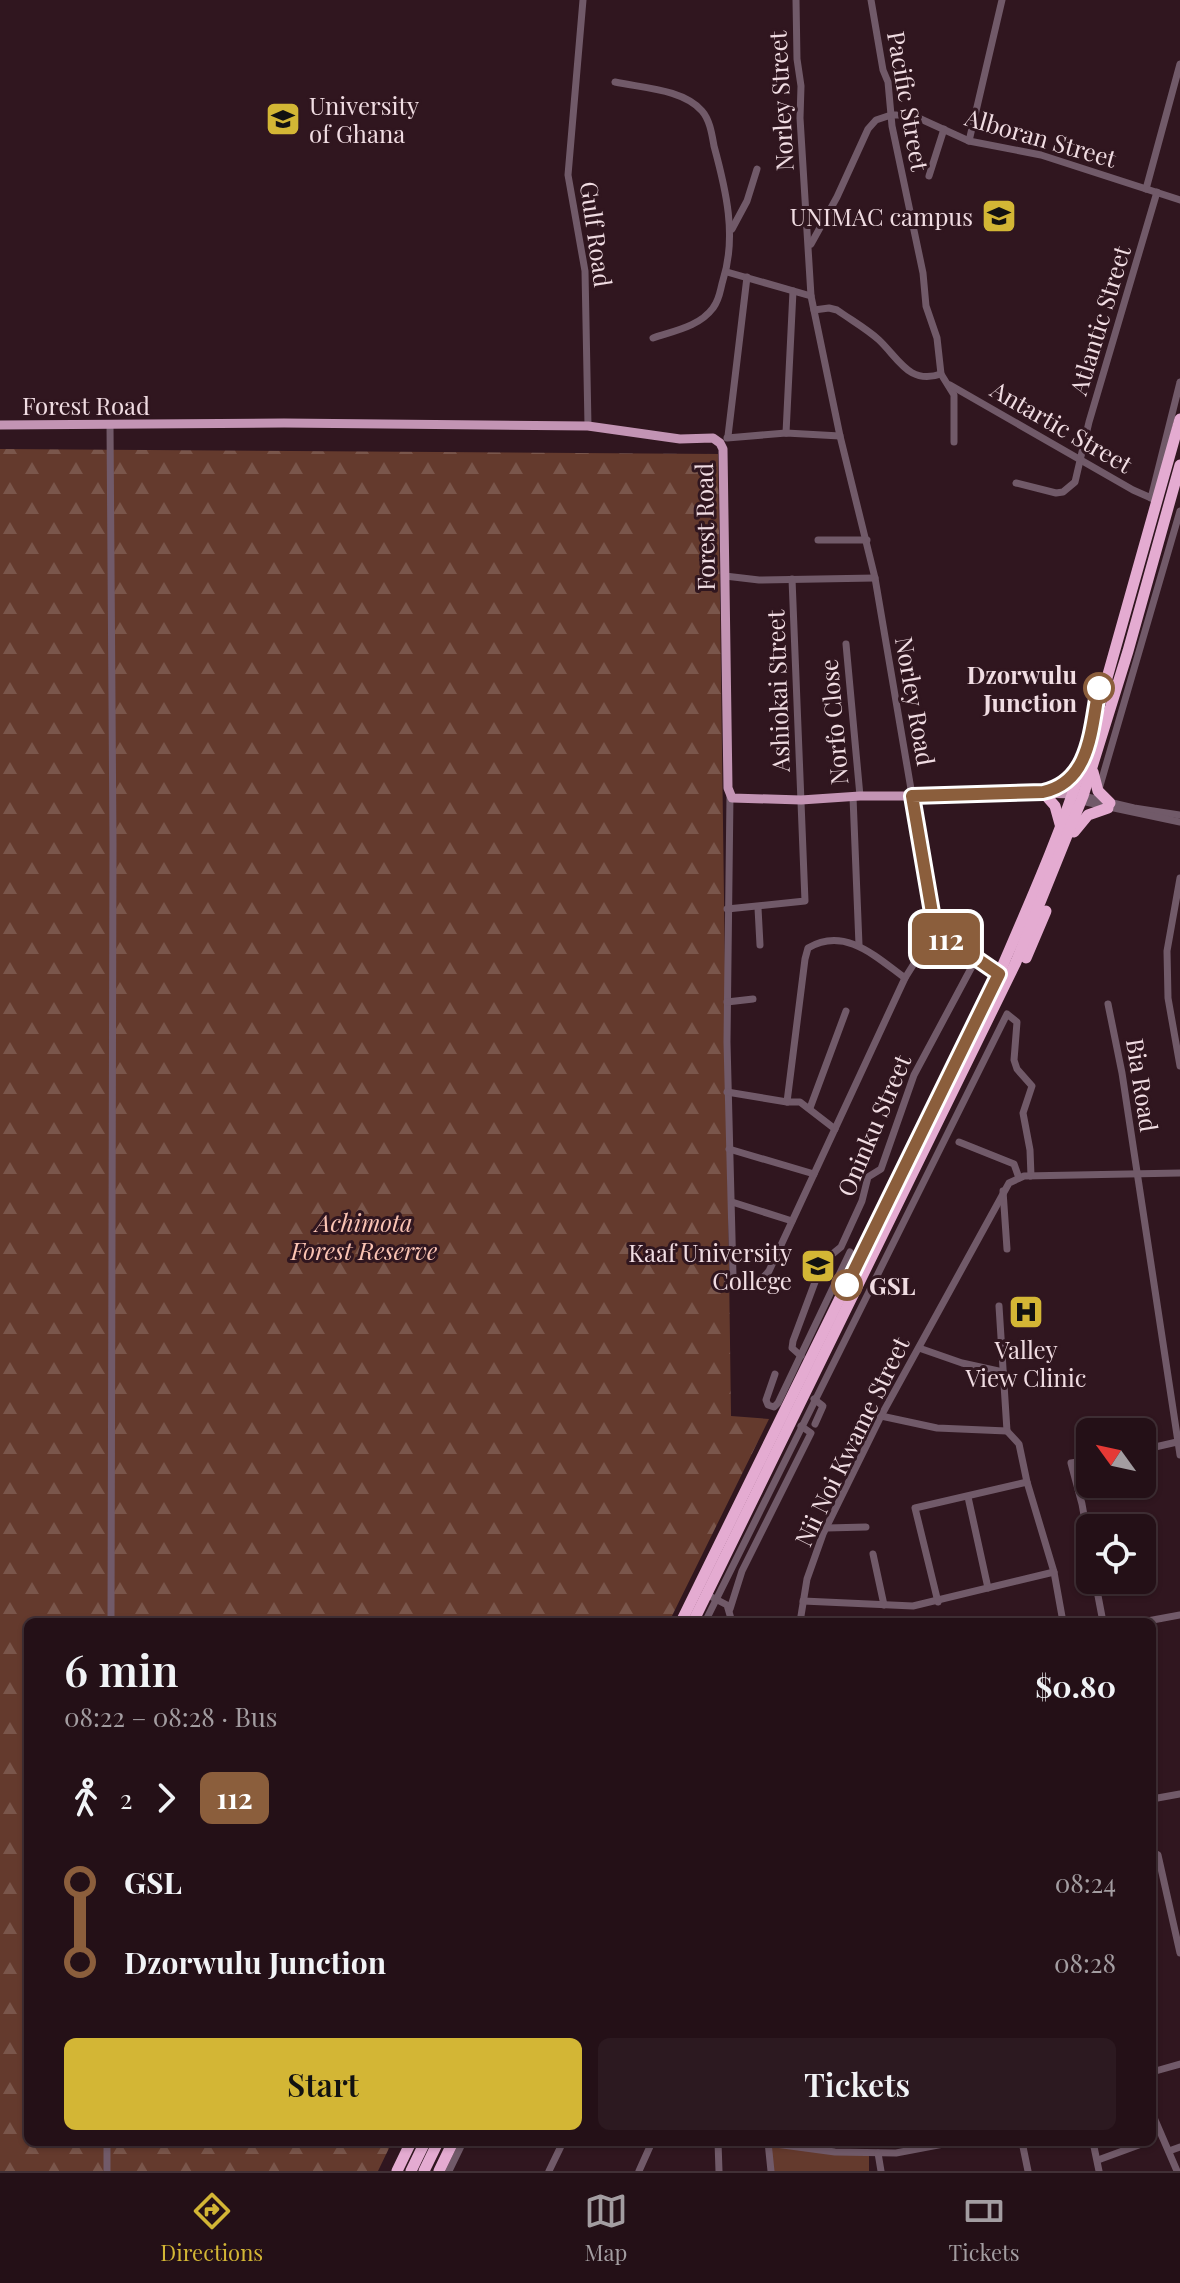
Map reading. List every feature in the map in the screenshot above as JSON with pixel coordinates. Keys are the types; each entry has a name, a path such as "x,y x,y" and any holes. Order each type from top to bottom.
{"highway":[{"path":"696,1618 712,1596 996,1006 1015,979 1037,935 1065,846 1093,729 1099,688 1119,619 1133,591 1154,499 1180,419"},
{"path":"683,1618 856,1255 999,974 1061,824 1092,767 1180,465"},
{"path":"1061,824 1059,815 1045,795 1068,782 1085,756"},
{"path":"1065,846 1088,815 1109,805 1094,784 1092,767"},
{"path":"397,2171 409,2146"},
{"path":"411,2171 423,2146"},
{"path":"424,2171 436,2146"},
{"path":"439,2171 451,2146"}],"main road":[{"name":"Forest Road","path":"0,425 588,426 680,439 724,440 730,795"},
{"path":"730,795 742,800 801,800 988,795 998,792 1077,798"}],"street":[{"name":"Gulf Road","path":"583,0 568,175 585,271 588,426"},
{"name":"Norley Street","path":"796,0 811,296"},
{"name":"Pacific Street","path":"871,0 918,245 926,306 937,338 941,374 954,395 954,442"},
{"path":"969,141 1002,0"},
{"path":"1146,189 1180,64"},
{"path":"615,82 665,92 692,102 703,112 720,168 731,231 727,272 720,296 703,318 653,338"},
{"path":"809,250 868,129 876,120 891,115"},
{"name":"Alboran Street","path":"891,115 912,115 969,141 1041,155 1180,200"},
{"path":"929,176 944,129"},
{"path":"731,231 747,201 757,169"},
{"name":"Atlantic Street","path":"1016,483 1063,492 1075,482 1079,459 1157,192"},
{"path":"727,272 811,296"},
{"path":"747,277 724,440 786,433 840,436"},
{"path":"786,433 793,291"},
{"name":"Norley Road","path":"811,296 840,436 875,578 935,930"},
{"path":"814,310 837,310 879,340 898,364 914,374 928,379 941,374"},
{"path":"1154,499 1180,382"},
{"name":"Antartic Street","path":"948,384 1154,499"},
{"path":"110,424 113,844 111,1618"},
{"path":"1098,791 1180,511"},
{"path":"818,540 867,540"},
{"path":"725,576 759,580 875,578"},
{"name":"Ashiokai Street","path":"758,908 805,901 792,579"},
{"name":"Norfo Close","path":"846,644 857,797 859,945"},
{"name":"Forest Road","path":"730,795 727,1092 733,1276 728,1282 744,1287 765,1276 792,1221"},
{"path":"1077,798 1180,822"},
{"path":"1109,805 1180,815"},
{"path":"1180,878 1167,951 1168,998 1180,1066"},
{"path":"727,909 758,908 760,945"},
{"path":"732,1202 792,1221 905,978 935,930 999,974"},
{"path":"787,1102 808,948 818,942 840,940 859,945 905,978"},
{"name":"Oninku Street","path":"801,1356 792,1348 793,1341 818,1274 830,1256 841,1247 862,1201 866,1181 871,1175 879,1173 914,1075 976,959"},
{"path":"727,1002 753,999"},
{"name":"Bia Road","path":"1108,1004 1122,1073 1180,1455"},
{"path":"810,1108 846,1011"},
{"path":"706,1618 712,1596 780,1469 1007,1014 1017,1022 1014,1060 1017,1069 1032,1086 1023,1113 1031,1176"},
{"path":"727,1092 800,1102 835,1129"},
{"path":"959,1142 1014,1164 1019,1178"},
{"path":"729,1149 814,1174"},
{"name":"Nii Noi Kwame Street","path":"801,1618 807,1579 827,1528 881,1416 1009,1183 1031,1176 1180,1173"},
{"path":"1003,1191 1007,1249"},
{"path":"775,1374 766,1400 768,1405 774,1407 856,1255 841,1247"},
{"path":"999,1306 1007,1431 1019,1444 1054,1572 1062,1618"},
{"path":"919,1348 962,1363 1003,1372"},
{"path":"814,1399 823,1406 815,1424"},
{"path":"881,1416 937,1428 1007,1431"},
{"path":"731,1618 730,1609 738,1581 811,1433 801,1426"},
{"path":"1156,1447 1177,1442"},
{"path":"1076,1462 1071,1463 1076,1482"},
{"path":"780,1469 791,1474"},
{"path":"938,1602 915,1508 1027,1482"},
{"path":"968,1497 988,1588"},
{"path":"827,1528 866,1527"},
{"path":"873,1554 884,1605"},
{"path":"803,1601 913,1606 1054,1572"},
{"path":"1098,1594 1102,1618"},
{"path":"712,1596 730,1609"},
{"path":"1156,1619 1180,1615"},
{"path":"1156,1798 1180,1794"},
{"path":"1156,1857 1180,1953"},
{"path":"1156,2071 1180,2064"},
{"path":"1156,2123 1177,2171"},
{"path":"1156,2139 1162,2137"},
{"path":"107,2146 107,2171"},
{"path":"449,2171 461,2146"},
{"path":"549,2171 561,2146"},
{"path":"639,2171 650,2146"},
{"path":"718,2146 719,2171"},
{"path":"768,2146 771,2171"},
{"path":"795,2146 835,2152 878,2153 905,2152 933,2146"},
{"path":"1023,2146 1028,2171"},
{"path":"1094,2146 1099,2171"},
{"path":"1098,2160 1136,2146"},
{"path":"1169,2151 1180,2147"},
{"path":"878,2153 881,2171"}],"green space":[{"name":"Achimota Forest Reserve","path":"0,449 718,454 731,1416 769,1419 671,1618 24,1618 24,2146 390,2146 378,2171 0,2171"},
{"path":"771,2146 869,2156 869,2171 773,2171"}],"bus line":[{"name":"112","path":"847,1285 999,974 935,930 912,796 1043,792 1068,782 1085,756 1099,688"}],"place":[{"name":"University of Ghana","path":"283,119"},
{"name":"UNIMAC campus","path":"999,216"},
{"name":"Dzorwulu Junction","path":"1099,688"},
{"name":"Kaaf University College","path":"818,1266"},
{"name":"GSL","path":"847,1285"},
{"name":"Valley View Clinic","path":"1026,1312"}]}
